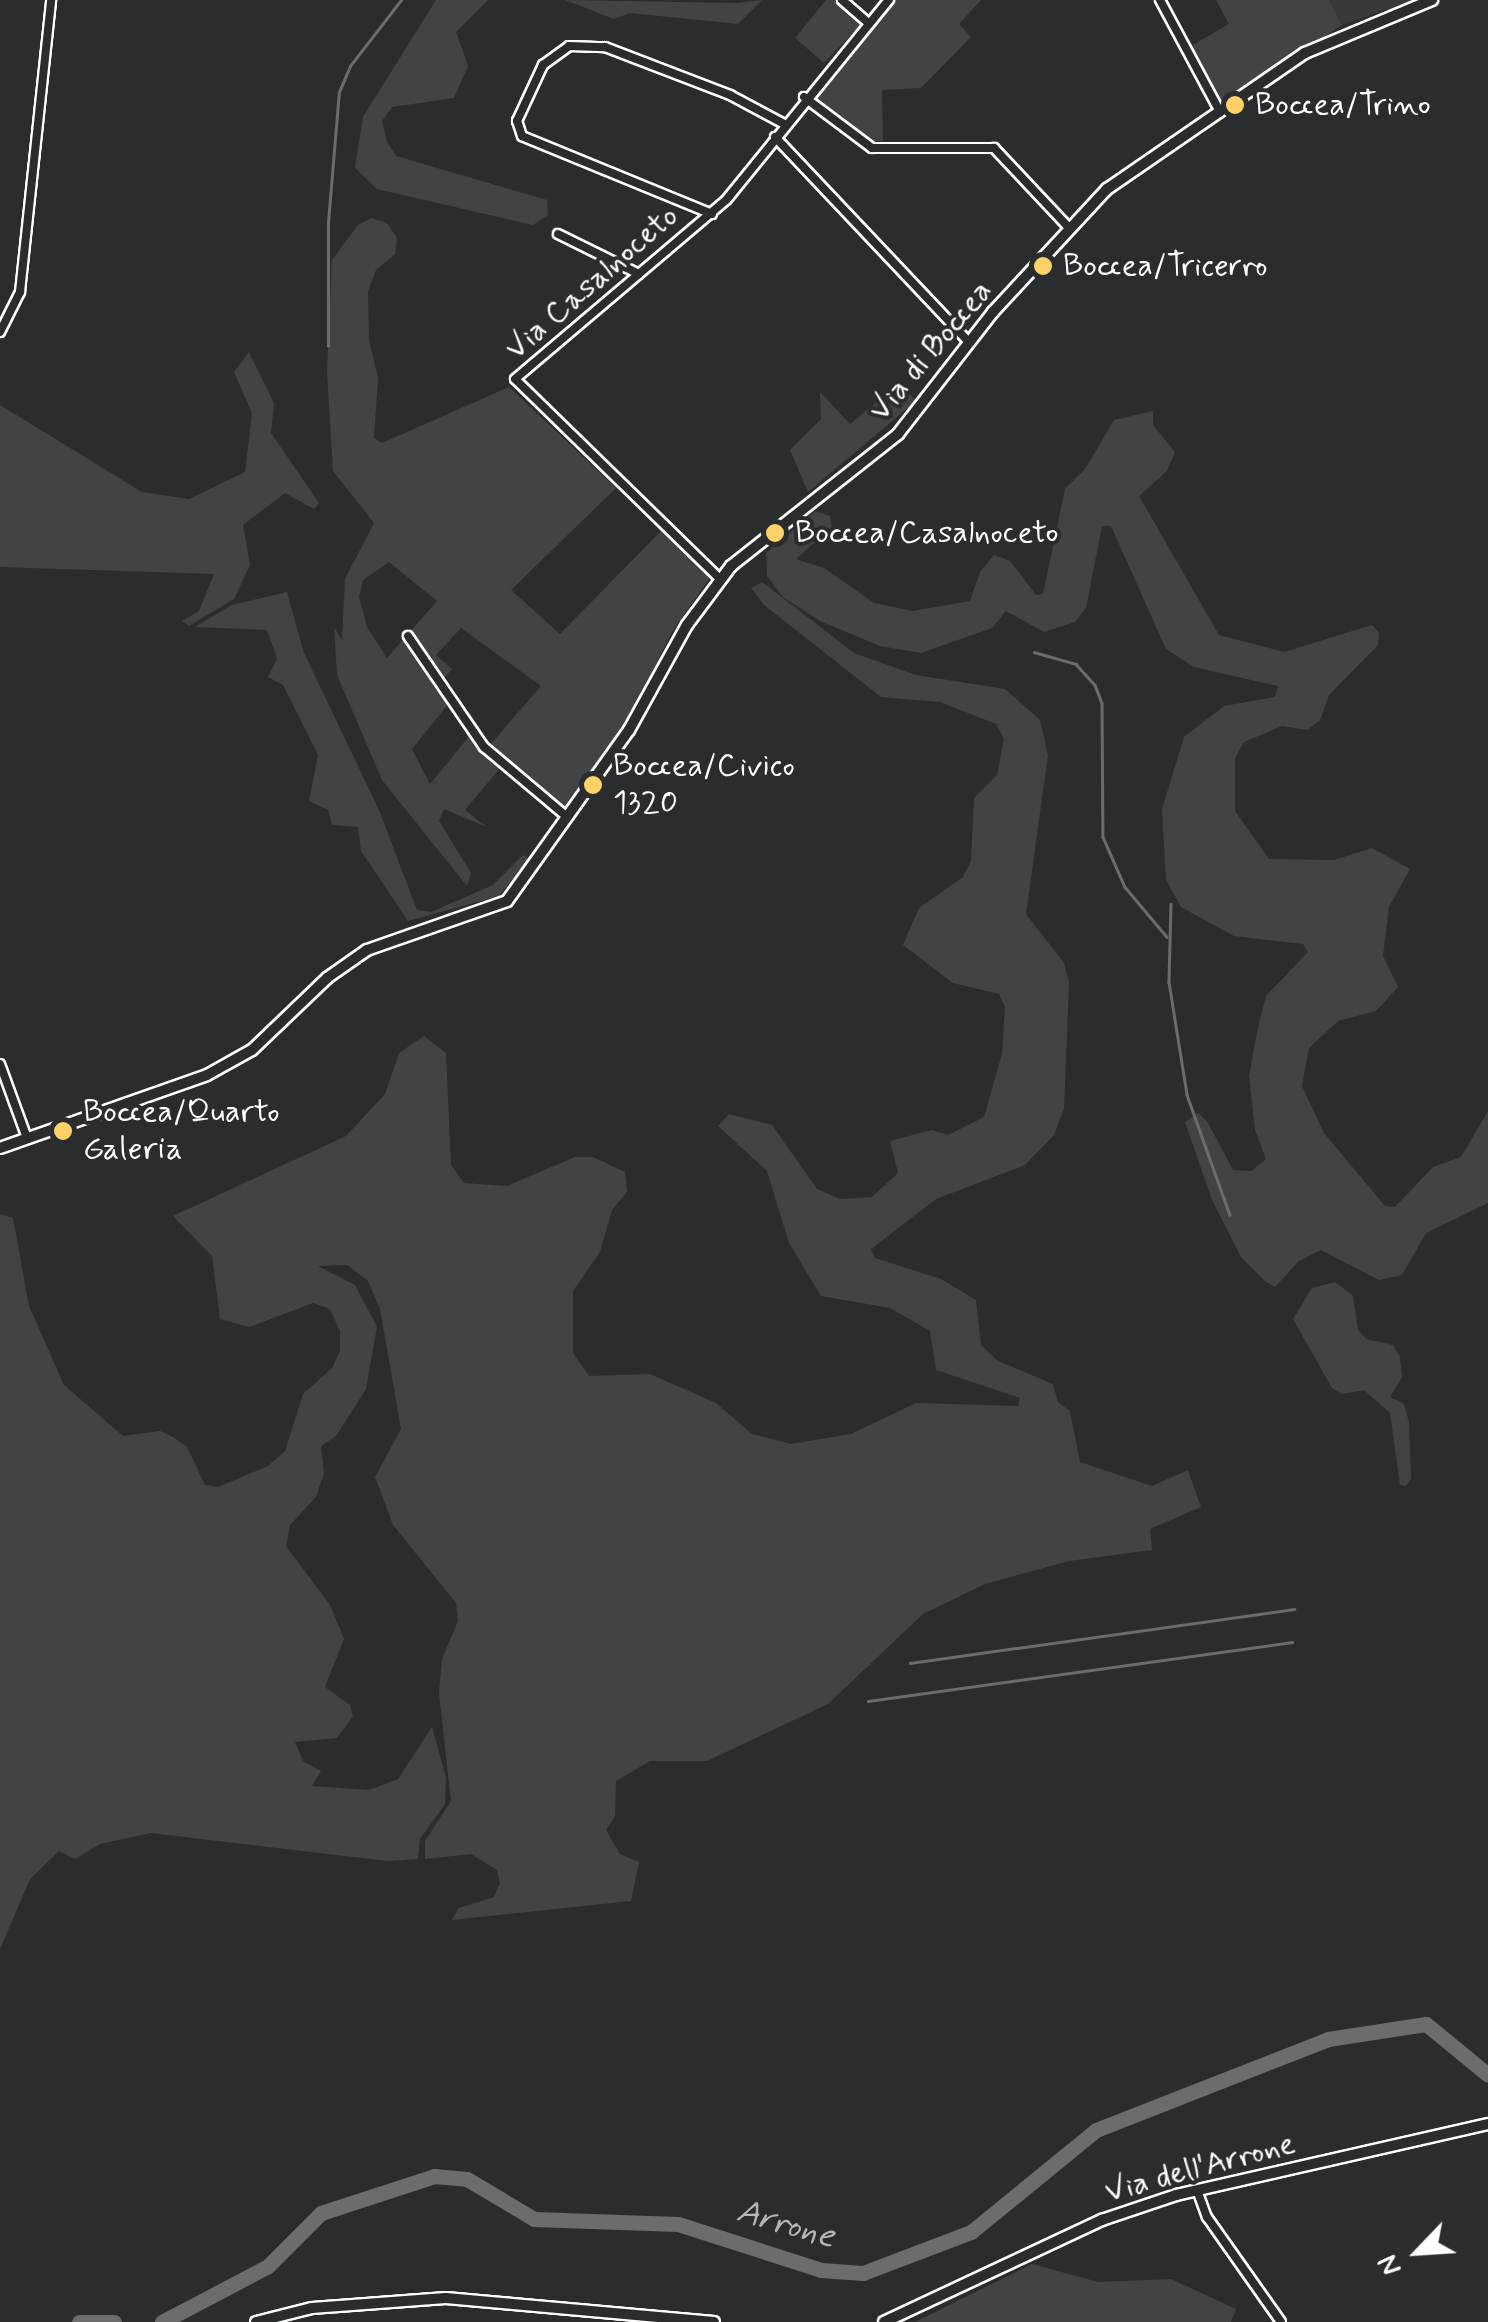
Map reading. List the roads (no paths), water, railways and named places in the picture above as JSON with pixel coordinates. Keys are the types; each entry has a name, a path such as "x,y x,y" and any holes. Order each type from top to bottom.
{"street":[{"path":"0,332 20,292 51,0"},
{"path":"842,0 868,23"},
{"name":"Via Casalnoceto","path":"720,578 515,379 712,214 804,97 890,0"},
{"path":"1160,0 1220,112"},
{"name":"Via di Boccea","path":"0,1148 123,1110 207,1075 252,1050 326,978 367,950 432,923 503,904 629,730 720,578 748,549 898,434 969,342 1108,189 1323,42 1432,0"},
{"path":"712,214 522,136 517,121 543,65 569,46 605,47 730,94 784,124"},
{"path":"804,97 872,148 994,148 1070,228"},
{"path":"774,137 969,342"},
{"path":"558,234 639,274"},
{"path":"408,636 484,746 566,817"},
{"path":"0,1064 27,1138"},
{"name":"Via dell'Arrone","path":"884,2322 1102,2220 1197,2190 1488,2124"},
{"path":"1197,2190 1207,2217 1281,2322"},
{"path":"256,2322 312,2308 446,2298 714,2322"}],"waterway":[{"path":"328,346 328,222 339,92 350,66 401,0"},
{"path":"1034,652 1076,664 1095,685 1102,703 1103,837 1125,887 1167,937"},
{"path":"1171,904 1169,982 1187,1095 1230,1215"},
{"path":"910,1663 1294,1609"},
{"path":"868,1701 1292,1642"},
{"name":"Arrone","path":"162,2322 268,2266 321,2213 434,2176 467,2179 534,2219 678,2224 821,2270 863,2273 971,2232 1096,2130 1328,2039 1426,2024 1488,2075"},
{"name":"Arrone","path":"79,2322 114,2322"}],"place":[{"name":"Boccea/Trino","path":"1235,105"},
{"name":"Boccea/Tricerro","path":"1043,266"},
{"name":"Boccea/Casalnoceto","path":"775,533"},
{"name":"Boccea/Civico 1320","path":"593,785"},
{"name":"Boccea/Quarto Galeria","path":"63,1131"}]}
